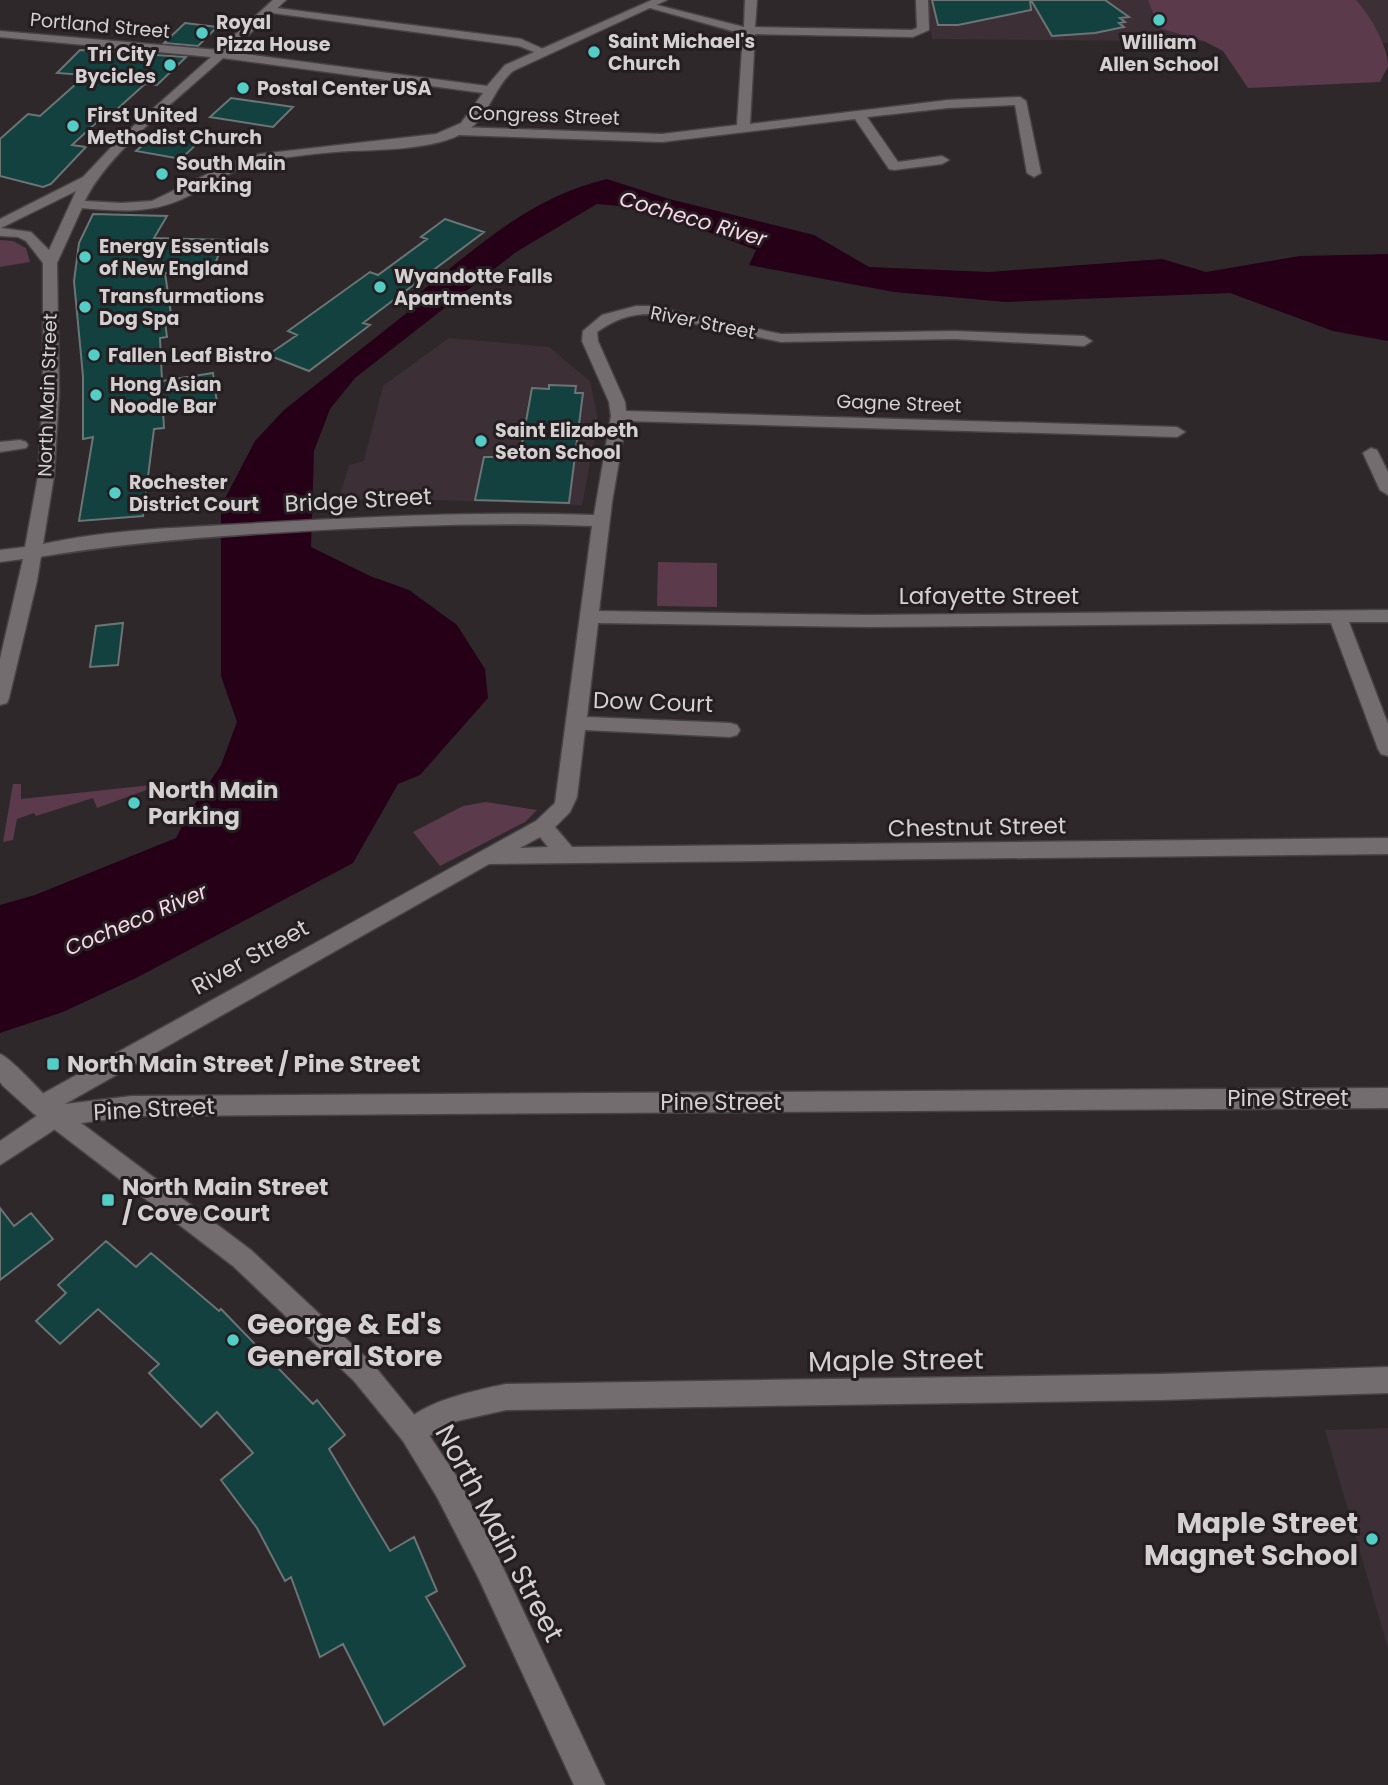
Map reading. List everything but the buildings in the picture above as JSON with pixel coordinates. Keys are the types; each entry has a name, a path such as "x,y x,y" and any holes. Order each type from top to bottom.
{"street":[{"path":"1,225 88,180 124,142 280,0"},
{"path":"458,131 474,119 483,107 489,90 509,68 661,0"},
{"path":"743,129 751,0"},
{"path":"649,6 727,28 913,34 923,30 922,0"},
{"path":"270,10 521,43 544,52"},
{"name":"Portland Street","path":"0,34 220,54 489,90"},
{"name":"Congress Street","path":"78,204 147,206 176,197 247,160 278,154 421,141 458,131 641,138 743,129 947,104 1020,101 1034,173"},
{"path":"859,114 894,166 942,160"},
{"name":"North Main Street","path":"0,698 33,552 49,439 50,263 88,180"},
{"path":"1,225 33,238 39,243 50,263"},
{"name":"River Street","path":"0,1154 48,1111 542,826 563,807 619,416 613,393 593,353 590,331 596,323 636,310 664,312 781,338 954,335 1084,341"},
{"name":"Gagne Street","path":"619,416 1177,432"},
{"path":"0,447 20,445"},
{"path":"1371,453 1388,490"},
{"name":"Bridge Street","path":"0,556 119,538 210,531 475,518 602,521"},
{"path":"1337,616 1388,749"},
{"name":"Lafayette Street","path":"591,617 869,621 1388,616"},
{"name":"Dow Court","path":"575,723 730,730"},
{"path":"542,826 567,856"},
{"name":"Chestnut Street","path":"567,856 1388,846"},
{"name":"River Street","path":"486,856 567,856"},
{"name":"North Main Street","path":"0,1064 11,1079 48,1111 242,1258 363,1372 412,1432 447,1487 488,1567 590,1785"},
{"name":"Pine Street","path":"48,1111 168,1106 1388,1098"},
{"name":"Maple Street","path":"412,1432 453,1409 506,1397 1148,1387 1388,1380"}],"shaded area":[{"name":"William Allen School","path":"928,0 1388,0 1388,43 932,39"},
{"path":"1148,0 1356,0 1377,30 1388,66 1380,82 1248,88 1223,51 1204,41 1159,28"},
{"path":"0,240 13,241 26,248 30,262 0,267"},
{"name":"Saint Elizabeth Seton School","path":"449,338 549,347 590,381 598,420 582,505 380,498 338,501 349,465 364,461 383,386"},
{"path":"658,562 717,563 717,607 657,606"},
{"path":"13,784 21,784 21,799 151,785 152,788 97,808 93,798 36,816 34,813 17,819 13,840 3,842"},
{"path":"486,802 537,810 525,822 440,866 413,832 463,806"},
{"name":"Maple Street Magnet School","path":"1388,1428 1388,1648 1325,1430"}],"water":[{"name":"Cocheco River","path":"607,179 669,199 814,235 869,267 989,272 1162,259 1206,272 1300,256 1388,254 1388,341 1333,331 1230,293 1006,302 894,292 749,265 756,250 689,225 621,206 597,204 516,252 355,378 330,409 314,451 311,547 370,576 409,590 457,625 485,669 488,698 420,775 398,784 353,863 138,977 63,1012 0,1033 0,905 35,895 176,838 188,814 221,765 237,722 221,676 221,506 255,441 284,410 413,308 418,294 484,241 506,225 554,198"}],"place":[{"name":"William Allen School","path":"1159,20"},
{"name":"Royal Pizza House","path":"202,33"},
{"name":"Saint Michael's Church","path":"594,52"},
{"name":"Tri City Bycicles","path":"170,65"},
{"name":"Postal Center USA","path":"243,88"},
{"name":"First United Methodist Church","path":"73,126"},
{"name":"South Main Parking","path":"162,174"},
{"name":"Energy Essentials of New England","path":"85,257"},
{"name":"Wyandotte Falls Apartments","path":"380,287"},
{"name":"Transfurmations Dog Spa","path":"85,307"},
{"name":"Fallen Leaf Bistro","path":"94,355"},
{"name":"Hong Asian Noodle Bar","path":"96,395"},
{"name":"Saint Elizabeth Seton School","path":"481,441"},
{"name":"Rochester District Court","path":"115,493"},
{"name":"North Main Parking","path":"134,803"},
{"name":"North Main Street / Pine Street","path":"53,1064"},
{"name":"North Main Street / Cove Court","path":"108,1200"},
{"name":"George & Ed's General Store","path":"233,1340"},
{"name":"Maple Street Magnet School","path":"1372,1539"}]}
